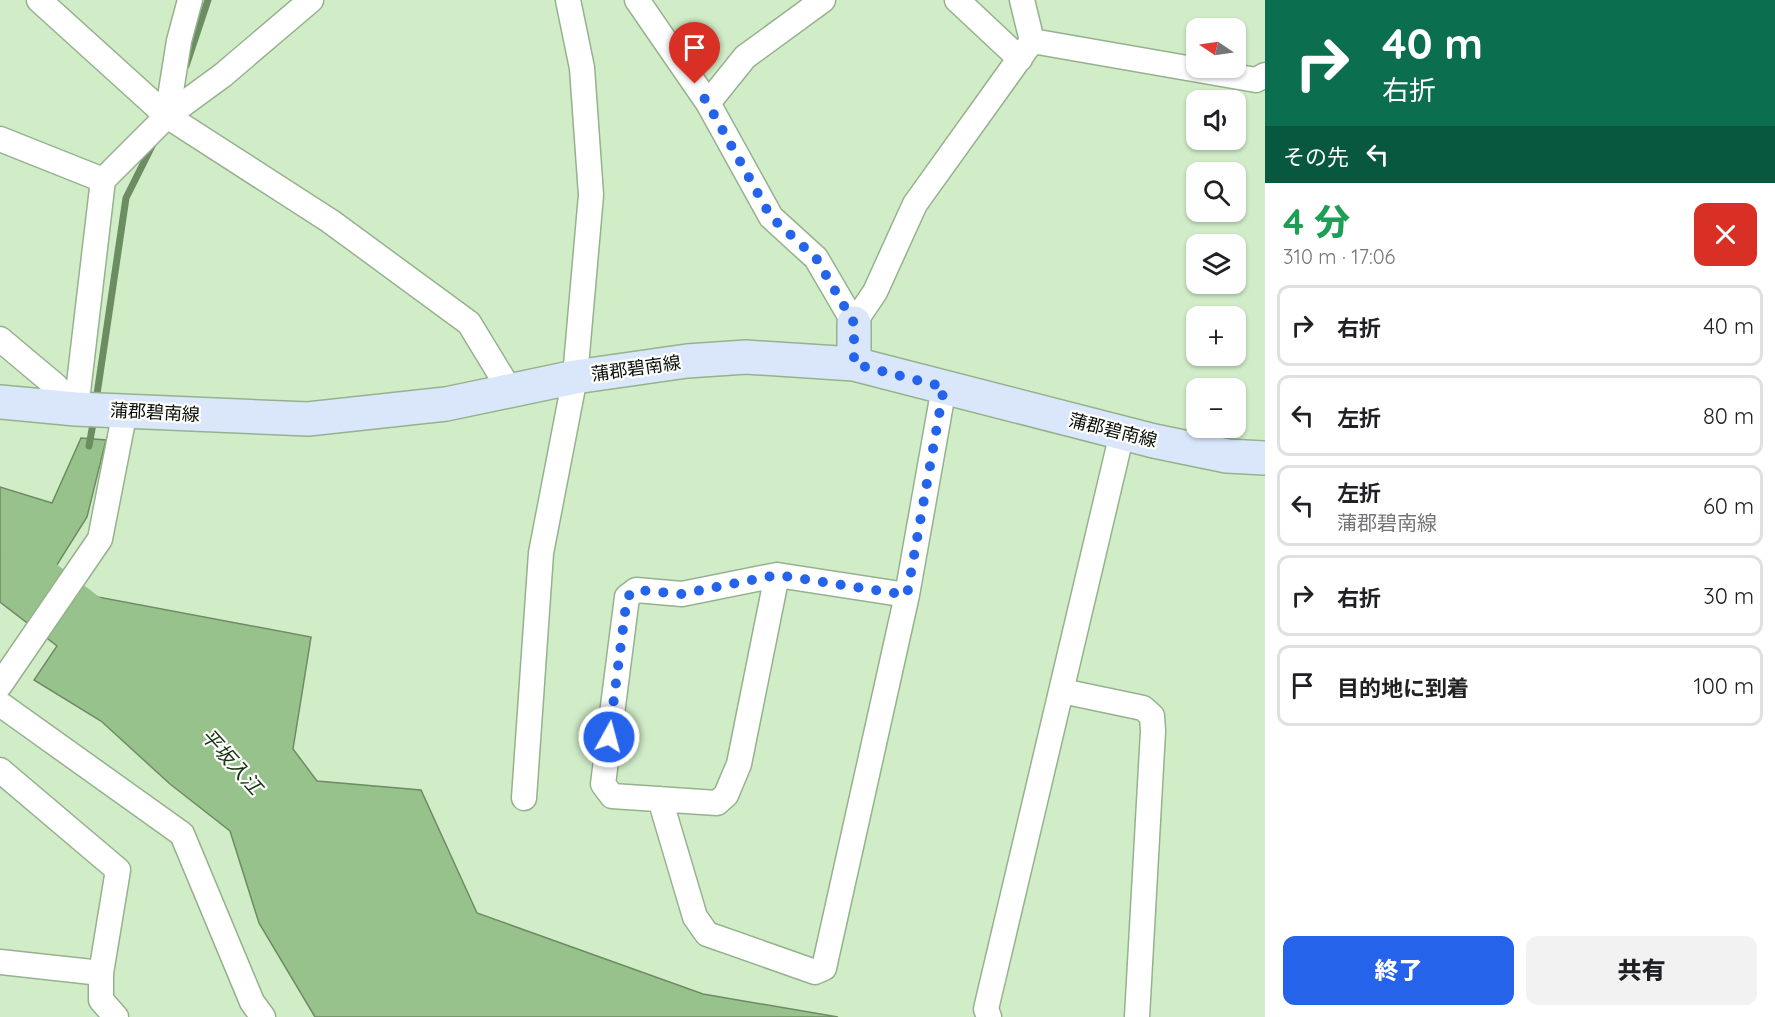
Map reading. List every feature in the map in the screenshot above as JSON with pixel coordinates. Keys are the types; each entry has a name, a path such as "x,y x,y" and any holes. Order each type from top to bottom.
{"main road":[{"path":"854,323 854,364"},
{"name":"蒲郡碧南線","path":"0,402 76,409 308,419 446,404 575,378 687,361 746,357 854,364 1122,433 1227,456 1265,458"}],"street":[{"path":"39,0 167,116 330,221 469,323 512,392"},
{"path":"167,116 179,41 190,0"},
{"path":"76,409 103,180 167,116 224,75 311,0"},
{"path":"524,798 541,553 575,378 591,195 582,68 568,0"},
{"path":"637,0 708,104 771,217 816,258 854,323 875,292 915,204 1026,50 1022,0"},
{"path":"708,104 745,57 823,0"},
{"path":"957,0 1026,50 1256,80 1265,75"},
{"path":"0,139 103,180"},
{"path":"0,339 56,386 76,409"},
{"path":"660,800 695,917 707,934 815,972 824,968 907,595 944,387"},
{"path":"0,685 100,539 125,411"},
{"path":"989,1017 986,1009 1122,433"},
{"path":"777,575 739,764 726,795 717,803 612,796 603,784 627,597 636,590 682,594 777,575 907,595"},
{"path":"1062,691 1143,708 1152,716 1153,743 1137,1017"},
{"path":"0,704 182,834 252,1002 263,1017"},
{"path":"0,770 118,870 101,973 101,1000 116,1017"},
{"path":"0,962 101,973"}],"water":[{"path":"81,438 106,440 87,517 38,595 72,625 93,596 311,637 293,749 317,781 421,790 477,913 703,994 838,1017 315,1017 259,923 230,831 170,784 101,721 34,680 57,646 0,602 0,487 52,503"}],"waterway":[{"path":"186,66 208,0"},
{"path":"96,401 126,198 154,142"},
{"path":"89,446 94,418"},
{"name":"平坂入江","path":"25,565 90,615 123,648"}],"route":[{"path":"609,737 627,597 636,590 682,594 777,575 907,595 944,387 854,364 854,323 816,258 771,217 695,84"}]}
